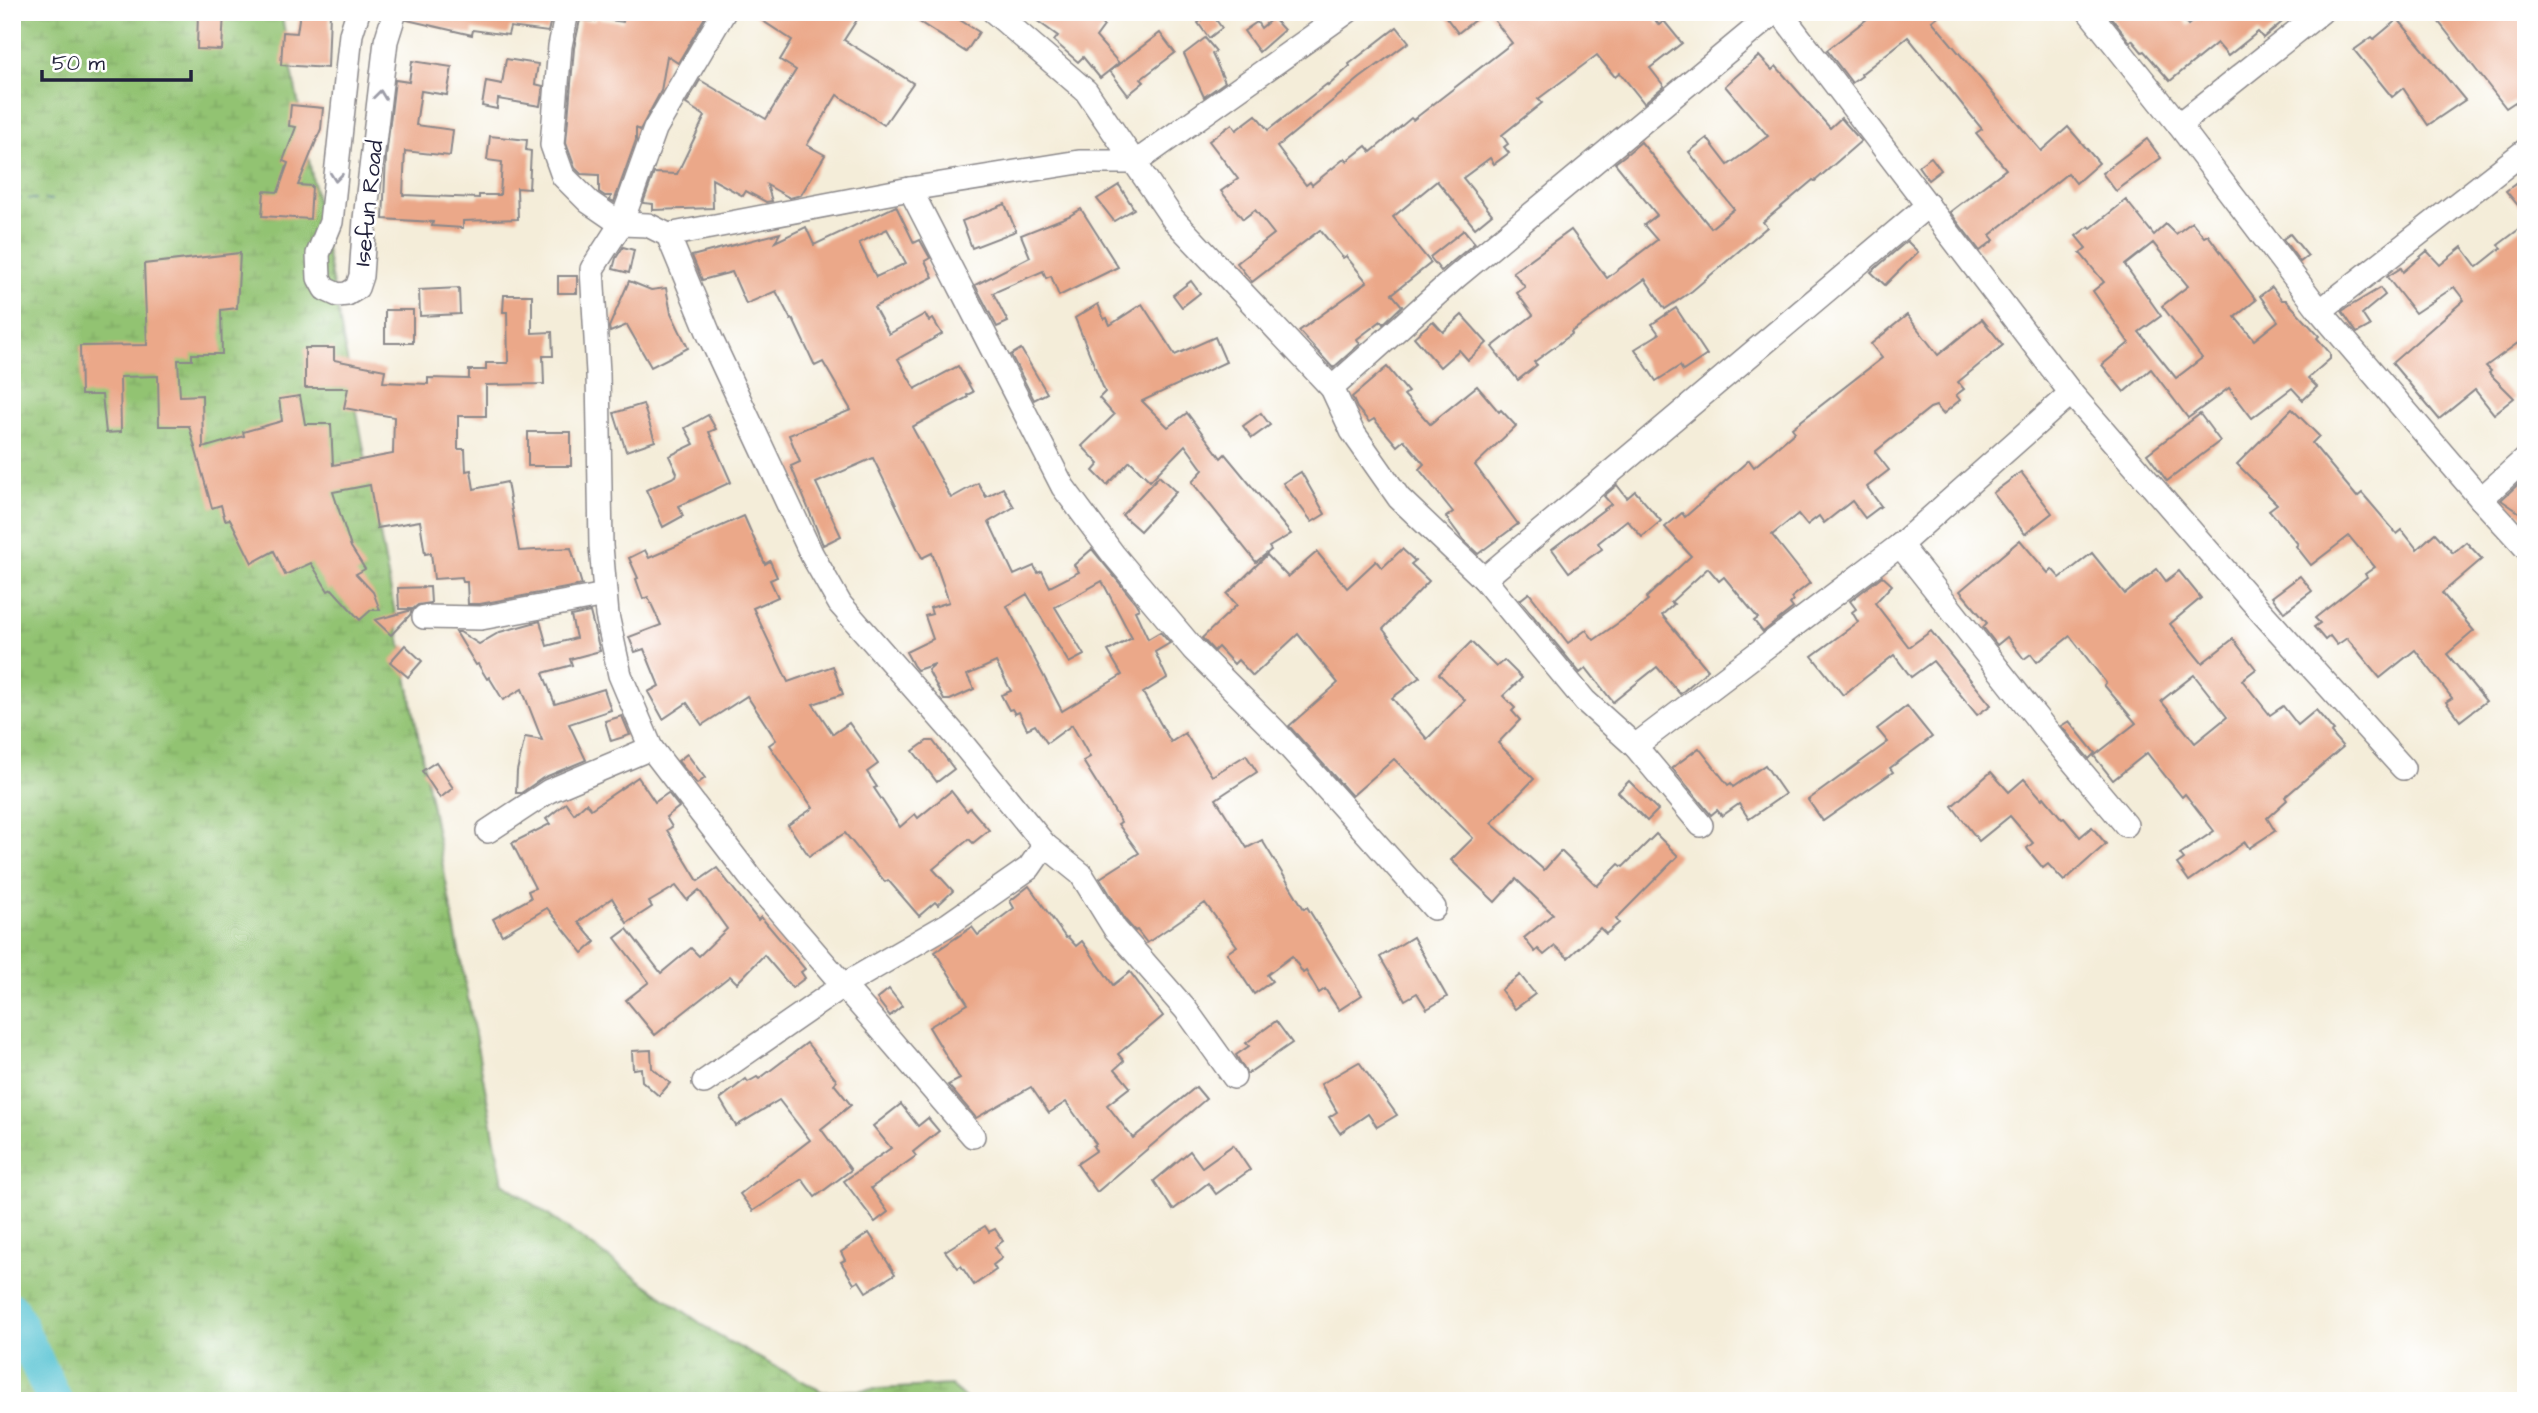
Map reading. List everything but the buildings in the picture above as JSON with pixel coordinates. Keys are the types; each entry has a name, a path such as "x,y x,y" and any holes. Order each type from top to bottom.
{"street":[{"name":"Isefun Road","path":"358,12 351,34 331,222 318,254 319,278 325,289 338,295 357,288 361,276 386,41 395,12"},
{"path":"567,12 560,46 552,145 563,176 589,202 621,224 648,225 668,234 910,189 1079,162 1136,162 1347,12"},
{"path":"724,12 655,129 621,224 592,269 598,373 601,546 607,615 620,675 651,748 750,877 973,1136"},
{"path":"995,12 1086,91 1173,219 1332,388 1352,431 1399,498 1484,579 1585,701 1634,746 1701,825"},
{"path":"1332,388 1455,277 1778,12 2071,393 2256,606 2403,768"},
{"path":"2089,12 2179,125 2320,311 2526,548"},
{"path":"2179,125 2321,12"},
{"path":"2320,311 2526,150"},
{"path":"910,189 1063,487 1113,554 1193,649 1276,732 1434,908"},
{"path":"1484,579 1928,205"},
{"path":"668,234 711,339 812,555 840,604 939,716 1045,845 1081,874 1115,929 1186,1010 1234,1077"},
{"path":"1634,746 1900,545 2071,393"},
{"path":"2481,499 2526,458"},
{"path":"1900,545 2044,727 2126,825"},
{"path":"424,617 481,618 605,595"},
{"path":"488,831 549,792 651,748"},
{"path":"704,1082 844,985 984,900 1029,868 1045,845"}],"green space":[{"path":"12,12 281,12 503,1183 720,1337 823,1392 951,1385 968,1401 12,1401"}],"waterway":[{"path":"12,1310 55,1401"}],"ferry route":[{"path":"12,198 55,200"}]}
